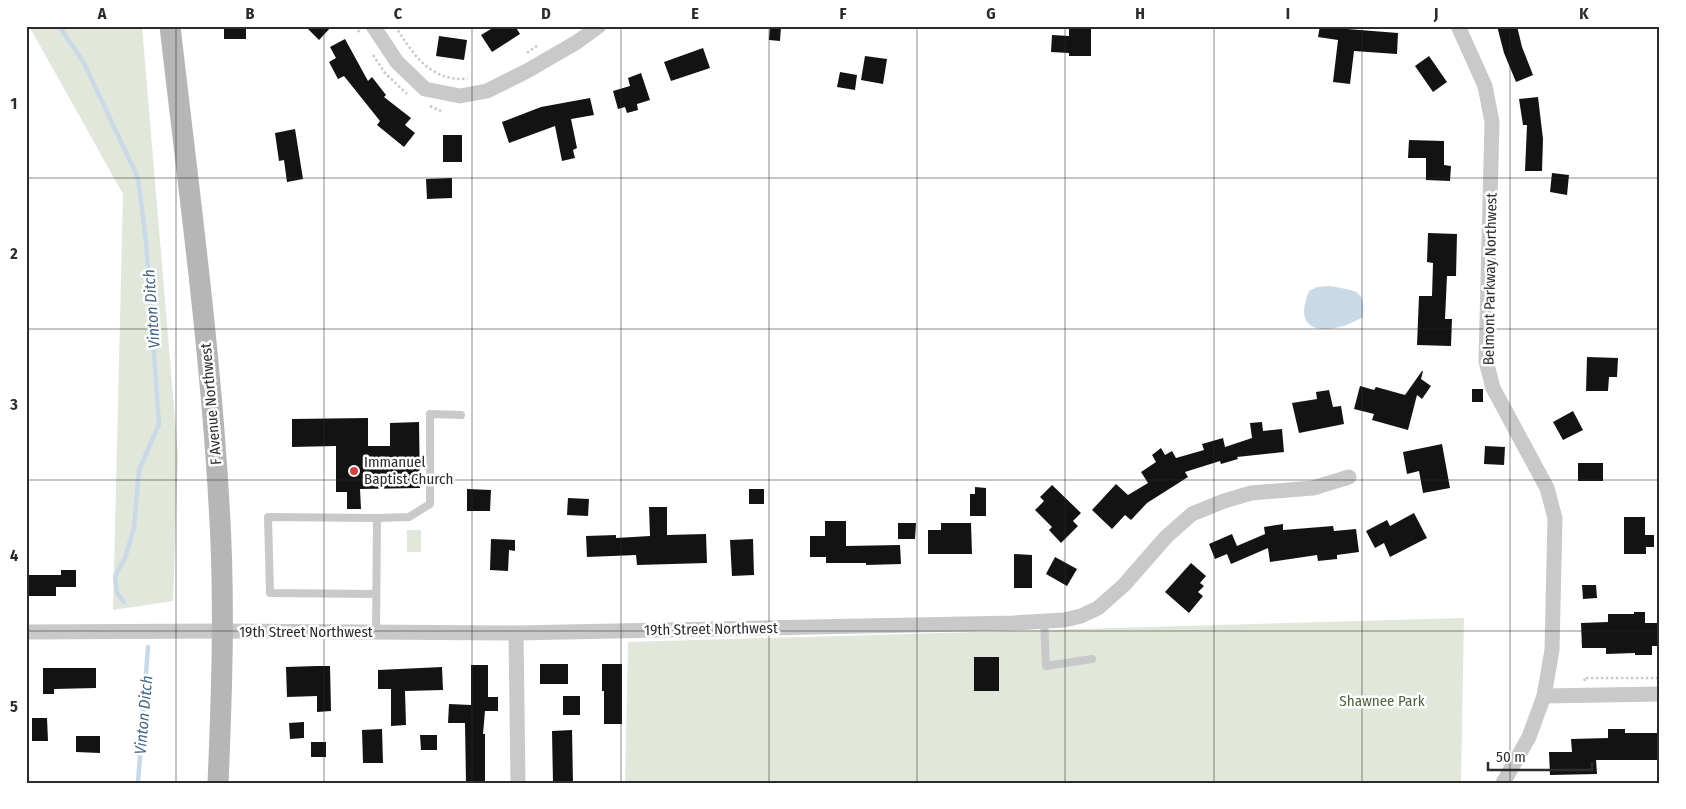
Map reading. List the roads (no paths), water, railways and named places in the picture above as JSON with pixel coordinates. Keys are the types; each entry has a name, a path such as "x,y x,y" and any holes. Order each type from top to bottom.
{"main road":[{"name":"F Avenue Northwest","path":"170,26 211,380 219,506 223,631 218,783"}],"street":[{"path":"372,26 397,62 425,89 460,96 487,91 536,66 577,42 599,26"},
{"name":"Belmont Parkway Northwest","path":"1458,26 1486,86 1492,122 1486,361 1493,388 1547,488 1555,518 1552,650 1544,696 1529,737 1504,783"},
{"name":"19th Street Northwest","path":"26,632 516,633 1064,620 1081,616 1098,608 1124,585 1166,537 1192,514 1224,501 1251,493 1313,488 1350,477"},
{"path":"516,633 518,783"},
{"path":"1544,696 1660,694"}],"lane":[{"path":"376,594 270,593 268,518 409,517 430,504 430,414 462,415"},
{"path":"376,632 377,518"},
{"path":"1044,621 1046,666 1092,659"}],"water":[{"path":"1330,286 1357,292 1362,301 1363,317 1352,323 1328,329 1310,325 1305,318 1304,307 1309,291 1317,287"}],"waterway":[{"name":"Vinton Ditch","path":"59,26 84,63 138,178 146,241 159,424 139,470 134,528 125,558 115,576 117,593 124,602"},
{"name":"Vinton Ditch","path":"138,783 148,647"}],"place":[{"name":"Immanuel Baptist Church","path":"354,471"}],"park label":[{"name":"Shawnee Park","path":"1382,701"}]}
